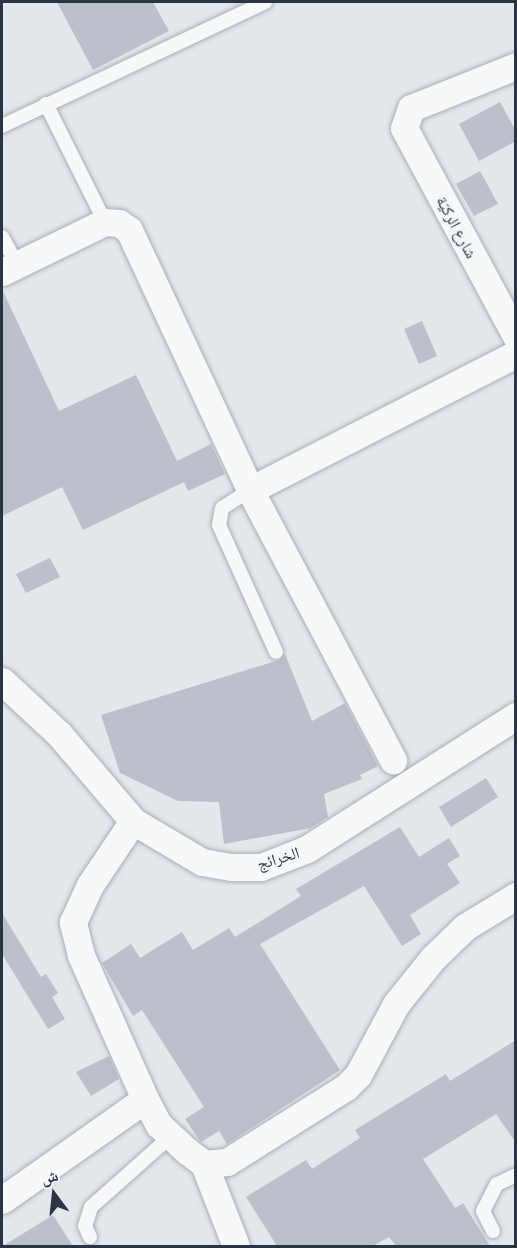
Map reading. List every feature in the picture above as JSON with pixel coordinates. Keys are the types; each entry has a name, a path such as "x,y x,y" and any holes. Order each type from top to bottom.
{"street":[{"name":"شارع الركيّة","path":"516,66 411,108 405,117 404,128 516,336"},
{"path":"10,268 105,222 119,223 129,230 250,490 393,760"},
{"path":"250,490 516,354"},
{"name":"الخرائج","path":"3,684 59,734 133,821 202,862 261,867 307,849 516,716"},
{"path":"133,821 90,885 73,922 81,955 145,1100 159,1125 204,1164 236,1246"},
{"path":"204,1164 227,1162 346,1087 358,1075 396,1004 433,957 465,927 516,896"},
{"path":"2,1200 145,1100"}],"lane":[{"path":"2,126 265,2"},
{"path":"46,104 105,222"},
{"path":"2,237 10,268"},
{"path":"250,490 222,508 219,525 276,652"},
{"path":"90,1237 85,1226 91,1207 171,1136"},
{"path":"493,1231 483,1211 497,1184 516,1175"}],"building":[{"path":"57,2 153,2 169,31 93,70"},
{"path":"500,102 516,131 516,141 479,161 459,124"},
{"path":"480,171 498,204 474,216 456,184"},
{"path":"2,289 59,411 136,375 177,461 211,444 225,474 188,491 184,482 83,530 62,487 2,516"},
{"path":"422,321 437,356 419,364 404,329"},
{"path":"50,558 60,577 26,593 16,574"},
{"path":"285,654 312,721 345,703 378,766 360,775 362,779 324,794 328,817 311,828 224,844 219,802 178,801 120,773 101,715 279,660"},
{"path":"486,778 498,797 451,827 439,807"},
{"path":"400,827 419,857 449,838 460,856 447,864 460,883 410,915 421,934 402,946 364,886 260,944 340,1070 227,1144 219,1131 201,1142 185,1119 204,1107 142,1010 133,1016 102,963 131,944 140,958 182,932 193,950 229,928 235,937 301,896 296,889"},
{"path":"2,913 41,977 46,974 58,993 52,997 65,1019 48,1029 2,954"},
{"path":"516,1040 516,1143 496,1114 423,1159 455,1208 463,1203 490,1246 396,1246 389,1237 373,1246 277,1246 246,1197 306,1160 312,1169 360,1138 355,1130 446,1074 450,1081"},
{"path":"109,1056 119,1079 91,1096 76,1072"},
{"path":"53,1215 73,1246 3,1246"}]}
